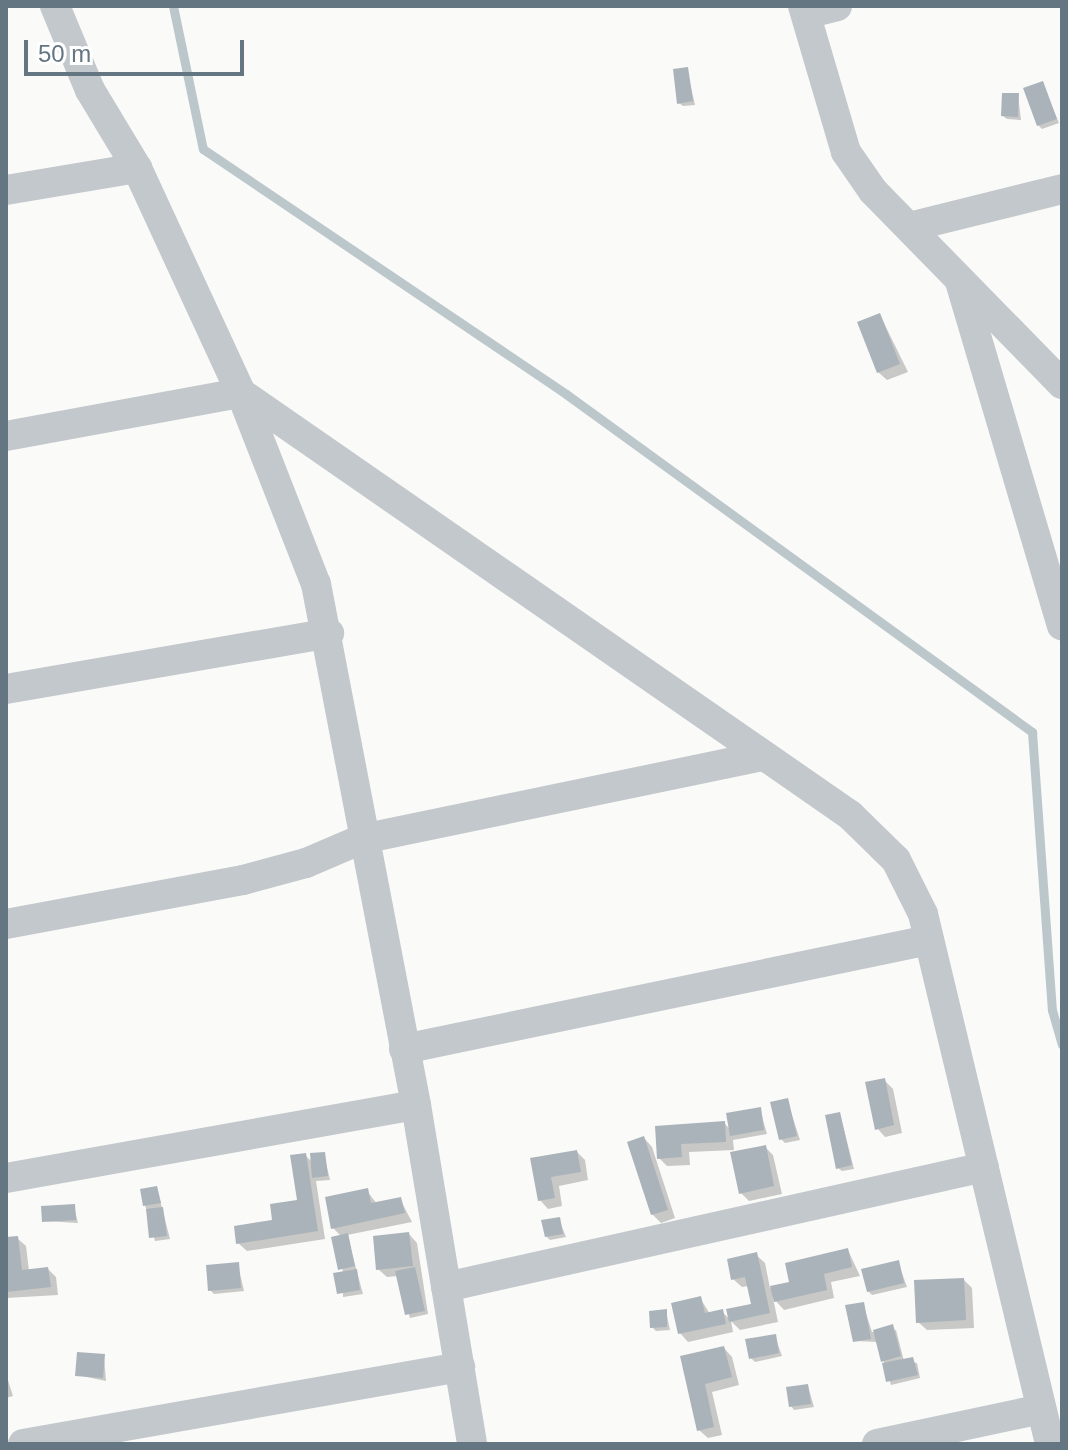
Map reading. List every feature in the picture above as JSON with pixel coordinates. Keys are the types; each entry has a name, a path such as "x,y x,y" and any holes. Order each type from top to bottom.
{"street":[{"path":"55,6 90,90 137,168 241,393 316,584 329,633 362,839 416,1105 472,1444"},
{"path":"837,6 805,10 846,152 873,191 1062,384"},
{"path":"6,190 137,168"},
{"path":"909,227 1062,189"},
{"path":"960,279 1062,625"},
{"path":"6,436 241,393 850,815 896,860 923,914 1050,1444"},
{"path":"6,689 329,633"},
{"path":"6,924 243,880 306,863 362,839 763,756"},
{"path":"404,1049 929,940"},
{"path":"6,1178 416,1105"},
{"path":"446,1287 984,1167"},
{"path":"23,1444 460,1367"},
{"path":"877,1444 1041,1409"}],"building":[{"path":"688,67 693,101 677,104 673,69"},
{"path":"1043,81 1057,119 1037,126 1023,88"},
{"path":"1002,93 1019,93 1018,117 1001,116"},
{"path":"880,313 900,364 877,373 857,322"},
{"path":"885,1078 894,1125 875,1130 865,1082"},
{"path":"788,1098 797,1136 779,1140 770,1102"},
{"path":"761,1107 764,1130 730,1136 726,1113"},
{"path":"840,1112 852,1165 836,1169 825,1115"},
{"path":"725,1121 726,1142 681,1144 682,1157 657,1159 655,1126"},
{"path":"644,1136 668,1210 651,1215 627,1142"},
{"path":"766,1145 774,1186 739,1194 730,1152"},
{"path":"577,1150 581,1172 551,1177 555,1198 538,1201 530,1158"},
{"path":"325,1152 328,1176 312,1178 310,1153"},
{"path":"306,1153 318,1231 236,1244 234,1226 272,1220 270,1204 297,1200 290,1155"},
{"path":"157,1186 161,1203 143,1206 140,1189"},
{"path":"368,1188 371,1203 401,1197 405,1213 331,1229 325,1197"},
{"path":"75,1204 76,1220 42,1222 41,1206"},
{"path":"163,1207 167,1236 149,1238 146,1209"},
{"path":"560,1217 563,1234 545,1237 541,1220"},
{"path":"409,1232 413,1266 376,1270 373,1236"},
{"path":"348,1233 355,1266 338,1270 331,1237"},
{"path":"18,1236 22,1270 48,1267 51,1287 6,1292 6,1237"},
{"path":"848,1248 852,1267 824,1274 827,1290 774,1302 770,1286 789,1282 785,1263"},
{"path":"757,1252 770,1313 729,1322 726,1309 751,1304 745,1277 731,1280 727,1259"},
{"path":"899,1260 904,1283 867,1292 861,1269"},
{"path":"239,1262 241,1288 208,1291 206,1265"},
{"path":"415,1267 425,1311 405,1315 395,1271"},
{"path":"357,1269 360,1290 337,1294 333,1273"},
{"path":"964,1278 966,1320 916,1323 914,1280"},
{"path":"701,1296 705,1313 723,1309 726,1324 678,1334 671,1303"},
{"path":"864,1302 871,1339 853,1342 845,1305"},
{"path":"667,1309 667,1327 650,1328 649,1311"},
{"path":"893,1324 901,1356 881,1362 873,1330"},
{"path":"776,1334 779,1353 749,1359 745,1339"},
{"path":"724,1346 732,1377 705,1384 714,1427 697,1431 680,1356"},
{"path":"77,1352 105,1354 103,1378 75,1376"},
{"path":"913,1357 918,1375 886,1382 882,1363"},
{"path":"808,1384 811,1404 789,1407 786,1387"}],"waterway":[{"path":"173,6 203,149 566,394 1032,732 1052,1010 1062,1045"}]}
